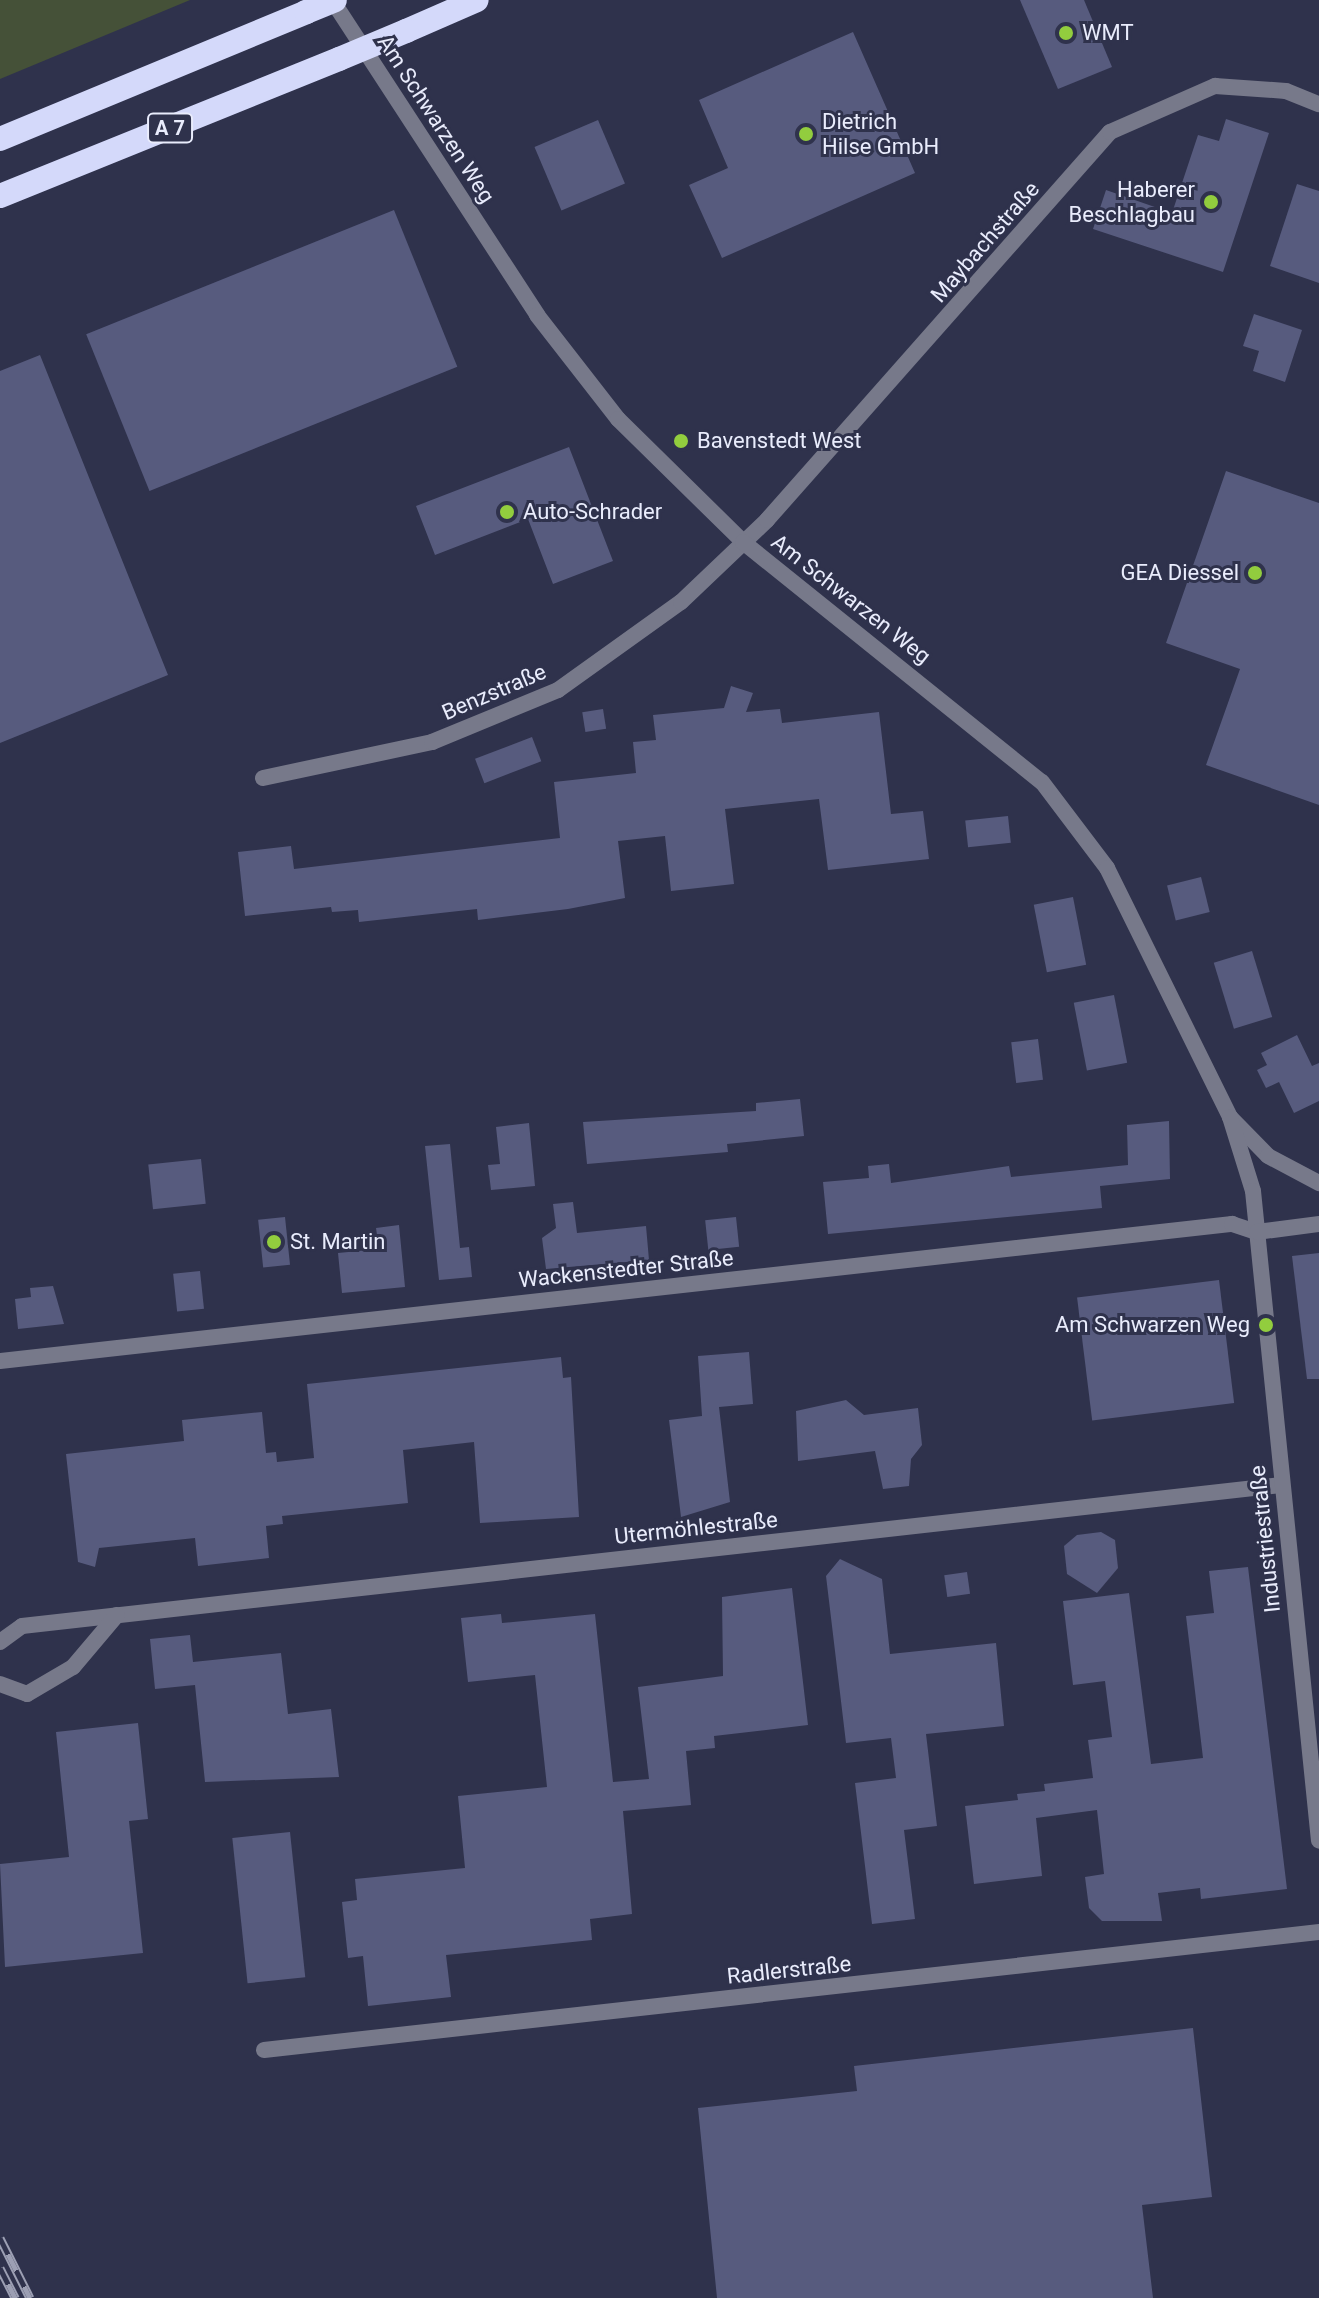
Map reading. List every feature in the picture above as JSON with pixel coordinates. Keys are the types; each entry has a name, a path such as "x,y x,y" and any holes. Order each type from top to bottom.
{"highway":[{"name":"A 7","path":"0,139 333,0"},
{"name":"A 7","path":"0,196 477,0"}],"street":[{"name":"Am Schwarzen Weg","path":"333,0 574,367 743,542 1042,782 1107,868 1230,1117 1257,1232"},
{"name":"Maybachstraße","path":"743,542 1110,132 1215,86 1286,91 1319,104"},
{"name":"Benzstraße","path":"263,778 432,742 558,690 681,602 743,542"},
{"path":"1230,1117 1268,1156 1319,1183"},
{"name":"Wackenstedter Straße","path":"0,1361 1232,1224 1257,1232 1319,1224"},
{"name":"Industriestraße","path":"1257,1232 1319,1841"},
{"name":"Utermöhlestraße","path":"0,1642 22,1626 1281,1485"},
{"path":"0,1684 27,1694 73,1667 117,1615"},
{"name":"Radlerstraße","path":"264,2050 1319,1932"}],"green space":[{"path":"0,0 190,0 0,79"}],"building":[{"name":"WMT","path":"1020,0 1084,0 1112,67 1058,89"},
{"name":"Dietrich Hilse GmbH","path":"853,32 915,173 722,258 689,185 728,168 699,100"},
{"name":"Haberer Beschlagbau","path":"1226,119 1269,133 1223,272 1093,229 1106,190 1172,213 1198,135 1219,141"},
{"path":"598,120 625,184 561,210 534,147"},
{"path":"1297,184 1319,191 1319,283 1270,266"},
{"path":"394,210 457,367 149,491 86,334"},
{"path":"1254,314 1302,330 1285,382 1253,371 1259,351 1243,346"},
{"path":"40,355 168,675 0,743 0,371"},
{"name":"Auto-Schrader","path":"569,447 613,561 553,584 528,519 435,555 416,506"},
{"name":"GEA Diessel","path":"1226,471 1319,503 1319,805 1206,765 1240,669 1166,643"},
{"path":"731,686 753,693 746,712 780,709 782,723 879,712 891,814 923,811 929,859 828,870 819,799 725,809 734,884 671,891 665,836 618,841 625,898 568,909 478,920 477,909 359,922 358,910 332,912 331,907 245,916 238,852 291,846 294,869 560,838 554,782 636,773 633,742 656,740 653,715 724,708"},
{"path":"603,709 606,729 585,732 582,712"},
{"path":"532,737 541,761 484,783 475,759"},
{"path":"1008,816 1011,843 968,847 965,820"},
{"path":"1201,877 1210,912 1176,920 1167,885"},
{"path":"1073,897 1086,965 1047,972 1034,905"},
{"path":"1252,951 1272,1017 1234,1029 1214,963"},
{"path":"1114,995 1127,1063 1087,1071 1074,1003"},
{"path":"1297,1035 1312,1066 1319,1063 1319,1101 1294,1113 1279,1082 1266,1088 1257,1070 1267,1065 1261,1053"},
{"path":"1038,1039 1043,1080 1016,1083 1011,1042"},
{"path":"800,1099 804,1136 727,1144 728,1152 587,1164 583,1122 756,1111 756,1103"},
{"path":"1169,1121 1170,1179 1100,1186 1102,1208 828,1234 823,1182 869,1178 868,1166 889,1164 891,1183 1009,1166 1011,1177 1128,1165 1127,1125"},
{"path":"529,1123 535,1186 491,1190 488,1165 500,1164 496,1127"},
{"path":"450,1144 460,1248 469,1247 472,1277 439,1280 425,1146"},
{"path":"201,1159 206,1204 153,1209 148,1165"},
{"path":"573,1202 577,1233 646,1226 649,1260 546,1269 542,1238 556,1228 553,1204"},
{"name":"St. Martin","path":"285,1217 290,1265 263,1268 258,1220"},
{"path":"736,1217 739,1247 708,1250 705,1220"},
{"path":"399,1225 405,1287 342,1293 338,1253 379,1249 376,1228"},
{"path":"1319,1253 1319,1379 1307,1379 1292,1256"},
{"path":"200,1271 204,1309 177,1312 173,1274"},
{"path":"1219,1280 1234,1403 1092,1421 1077,1297"},
{"path":"53,1286 64,1324 18,1329 15,1299 31,1297 30,1288"},
{"path":"749,1352 753,1404 719,1407 730,1502 681,1517 669,1420 702,1416 698,1356"},
{"path":"561,1357 563,1378 571,1377 579,1517 480,1523 474,1442 403,1450 408,1503 282,1516 283,1524 266,1526 269,1558 198,1566 195,1538 99,1548 95,1567 78,1562 66,1454 184,1441 182,1420 262,1412 266,1453 276,1452 277,1462 314,1458 307,1384"},
{"path":"846,1400 864,1415 918,1408 922,1445 911,1459 909,1486 883,1489 875,1451 798,1461 796,1411"},
{"path":"1101,1532 1115,1540 1118,1568 1097,1593 1067,1574 1064,1546 1077,1535"},
{"path":"840,1559 882,1579 890,1654 996,1643 1004,1726 926,1734 937,1826 904,1830 915,1919 872,1924 855,1783 896,1778 891,1738 846,1743 826,1576"},
{"path":"1248,1567 1287,1889 1201,1899 1200,1888 1158,1893 1162,1921 1102,1921 1089,1908 1085,1877 1104,1874 1097,1810 1036,1818 1042,1876 974,1884 965,1806 1018,1800 1017,1794 1045,1791 1044,1784 1093,1778 1088,1740 1112,1737 1105,1681 1073,1685 1063,1601 1129,1593 1151,1764 1203,1758 1186,1616 1214,1613 1209,1571"},
{"path":"967,1572 970,1594 947,1597 944,1575"},
{"path":"792,1588 808,1725 714,1736 715,1748 686,1751 691,1805 623,1811 632,1914 590,1919 592,1940 446,1955 451,1997 368,2006 363,1956 348,1958 342,1902 357,1900 355,1879 465,1868 458,1796 547,1787 535,1675 468,1682 461,1618 501,1614 502,1623 595,1614 613,1782 649,1779 638,1687 723,1676 722,1597"},
{"path":"190,1635 193,1662 281,1653 288,1714 331,1709 339,1777 205,1782 195,1685 155,1689 150,1639"},
{"path":"138,1723 148,1819 129,1821 143,1953 5,1967 0,1864 69,1857 56,1732"},
{"path":"290,1832 305,1977 248,1983 232,1838"},
{"path":"1193,2028 1212,2197 1142,2205 1153,2298 717,2298 698,2108 857,2091 854,2066"}],"railway":[{"path":"0,2238 30,2298"},
{"path":"0,2268 15,2298"}],"place":[{"name":"WMT","path":"1066,33"},
{"name":"Dietrich Hilse GmbH","path":"806,134"},
{"name":"Haberer Beschlagbau","path":"1211,202"},
{"name":"Bavenstedt West","path":"681,441"},
{"name":"Auto-Schrader","path":"507,512"},
{"name":"GEA Diessel","path":"1255,573"},
{"name":"St. Martin","path":"274,1242"},
{"name":"Am Schwarzen Weg","path":"1266,1325"}]}
